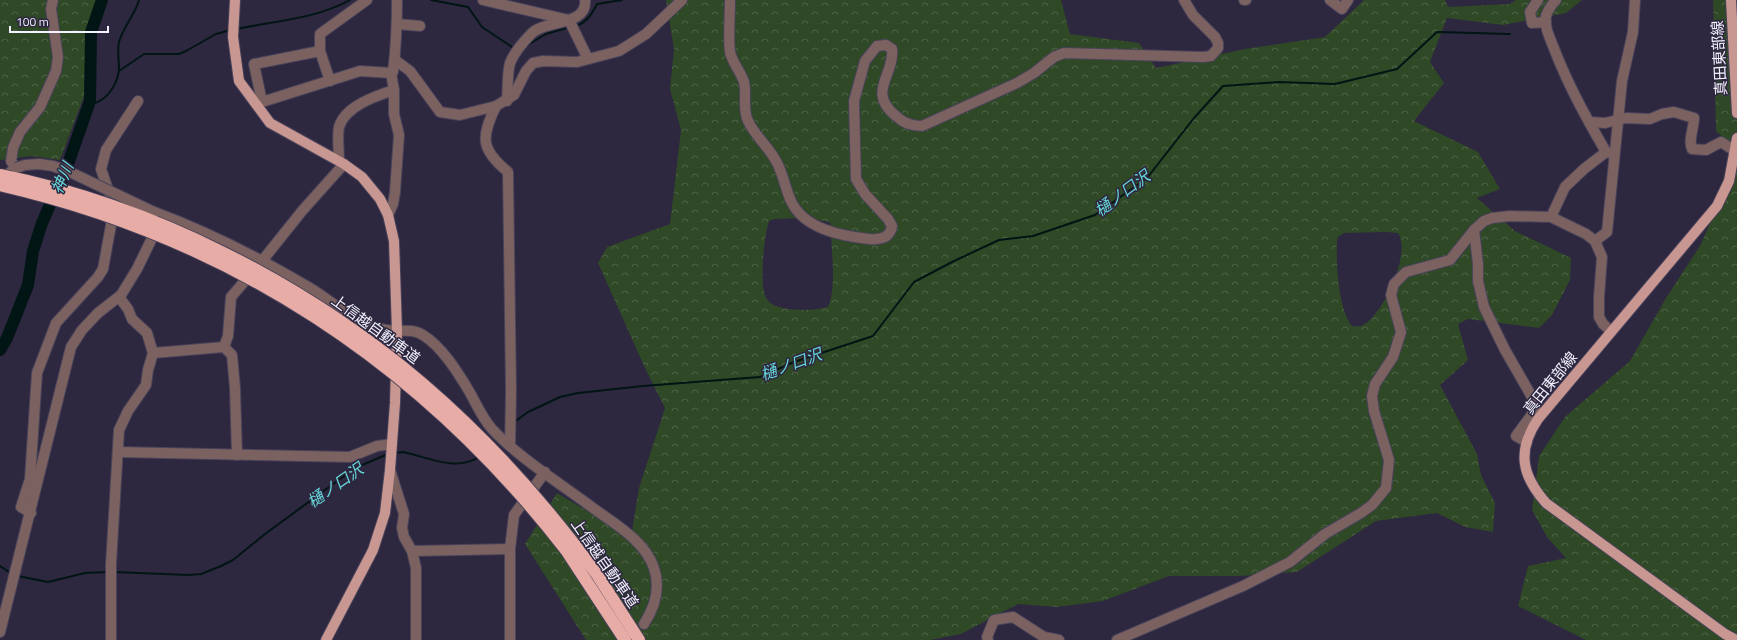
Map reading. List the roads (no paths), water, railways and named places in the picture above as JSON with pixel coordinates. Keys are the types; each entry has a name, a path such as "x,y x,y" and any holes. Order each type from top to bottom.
{"highway":[{"name":"上信越自動車道","path":"0,175 78,196 153,222 217,250 260,272 326,311 390,357 451,409 505,462 539,500 570,547 586,579 625,640"},
{"name":"上信越自動車道","path":"0,185 39,194 113,218 185,246 254,280 320,320 384,365 444,416 497,468 570,547 611,596 639,640"}],"main road":[{"path":"235,0 233,30 240,82 270,123 342,163 362,177 372,187 388,215 394,241 397,331 395,403 390,470 384,512 372,550 326,640"},
{"name":"真田東部線","path":"1731,0 1737,114"},
{"name":"真田東部線","path":"1736,640 1546,503 1532,486 1526,472 1525,455 1527,442 1538,419 1717,206 1729,181 1737,138"}],"street":[{"path":"16,168 11,161 13,148 20,132 40,107 56,71 58,58 50,9 53,0"},
{"path":"330,81 320,51 320,34 367,0"},
{"path":"388,215 393,204 395,192 399,135 394,114 394,90 391,74 393,72 395,60 397,0"},
{"path":"483,0 569,20"},
{"path":"507,101 510,64 516,54 533,32 569,20 583,12 586,8 585,0"},
{"path":"395,60 410,71 440,112 460,115 471,114 507,101 514,95 526,71 534,63 543,61 577,62 619,51 646,34 682,0"},
{"path":"730,0 730,52 744,82 745,112 755,133 777,162 790,200 795,209 815,226 875,240 889,234 892,226 888,219 865,194 856,179 854,100 865,62 877,46 886,45 892,49 882,90 886,106 900,120 915,126 922,126 1017,83 1034,73 1054,57 1064,53 1211,56 1218,48 1218,41 1193,15 1184,0"},
{"path":"1330,0 1342,8 1348,0"},
{"path":"1538,0 1530,12 1532,23 1546,22"},
{"path":"1556,0 1546,16 1546,28 1567,82 1589,122 1610,153"},
{"path":"1595,241 1607,232 1610,153 1619,119 1622,82 1634,32 1635,0"},
{"path":"569,20 588,59"},
{"path":"397,24 420,26"},
{"path":"320,51 254,64 262,102 360,71 391,74"},
{"path":"224,347 228,336 231,296 262,261 342,163 339,127 357,105 394,90"},
{"path":"31,513 21,507 30,479 37,373 56,323 98,277 103,269 111,225 111,198 101,169 106,150 138,101"},
{"path":"496,106 485,131 485,141 497,164 508,172 511,391 510,446"},
{"path":"1589,122 1605,123 1619,119 1650,119 1662,114 1674,112 1694,118 1694,128 1690,144 1692,149 1706,150 1721,142 1735,151"},
{"path":"1551,217 1566,186 1584,169 1610,153"},
{"path":"0,180 16,168 25,164 53,166 72,173 262,261 312,289 358,321 397,331 412,330 422,334 431,341 452,365 491,428 510,446 623,530 640,546 649,558 654,569 657,590 652,611 644,624"},
{"path":"0,632 15,569 31,513 71,347 82,330 98,313 119,297 137,270 159,213"},
{"path":"1117,640 1242,586 1290,562 1325,534 1372,505 1386,488 1389,460 1374,411 1372,396 1375,384 1393,357 1401,332 1391,295 1394,284 1406,272 1450,260 1474,230 1484,221 1492,218 1510,216 1551,217 1586,234 1595,241 1602,257 1598,297 1599,317 1603,324 1612,331"},
{"path":"1474,230 1478,264 1478,281 1484,307 1505,350 1536,404 1536,409 1516,436 1527,442"},
{"path":"111,640 111,572 119,452 119,430 128,411 146,385 148,370 153,353 147,333 132,319 128,308 119,297"},
{"path":"153,353 224,347 232,355 234,366 237,455"},
{"path":"119,452 350,457 377,446 392,450"},
{"path":"390,470 404,514 402,528 404,537 412,551 416,568 416,640"},
{"path":"510,640 510,549 514,516 545,472"},
{"path":"412,551 510,549"},
{"path":"988,640 987,637 994,620 1013,617 1044,637 1058,640"}],"waterway":[{"name":"神川","path":"0,350 7,338 28,285 33,251 42,223 68,164 90,101 91,32 102,0"},
{"path":"90,101 95,103 104,98 112,90 117,80 119,69 119,42 139,0"},
{"path":"237,29 295,19 323,11 350,0"},
{"path":"431,0 468,7 482,27 515,49"},
{"path":"576,26 589,17 597,4 622,0"},
{"path":"526,46 546,34 570,27"},
{"path":"119,71 144,54 179,54 216,34 231,30"},
{"name":"樋ノ口沢","path":"513,423 528,412 560,397 578,393 643,386 760,377 794,362 873,336 914,282 999,240 1033,236 1095,215 1147,178 1194,118 1223,86 1279,82 1335,84 1397,69 1437,32 1510,34"},
{"name":"樋ノ口沢","path":"395,453 403,452 432,460 451,463 461,463 479,457"},
{"name":"樋ノ口沢","path":"114,572 188,575 201,574 221,566 233,560 265,534 355,468 388,454"},
{"name":"樋ノ口沢","path":"0,566 12,574"},
{"name":"樋ノ口沢","path":"18,576 48,582 85,573 107,572"}]}
